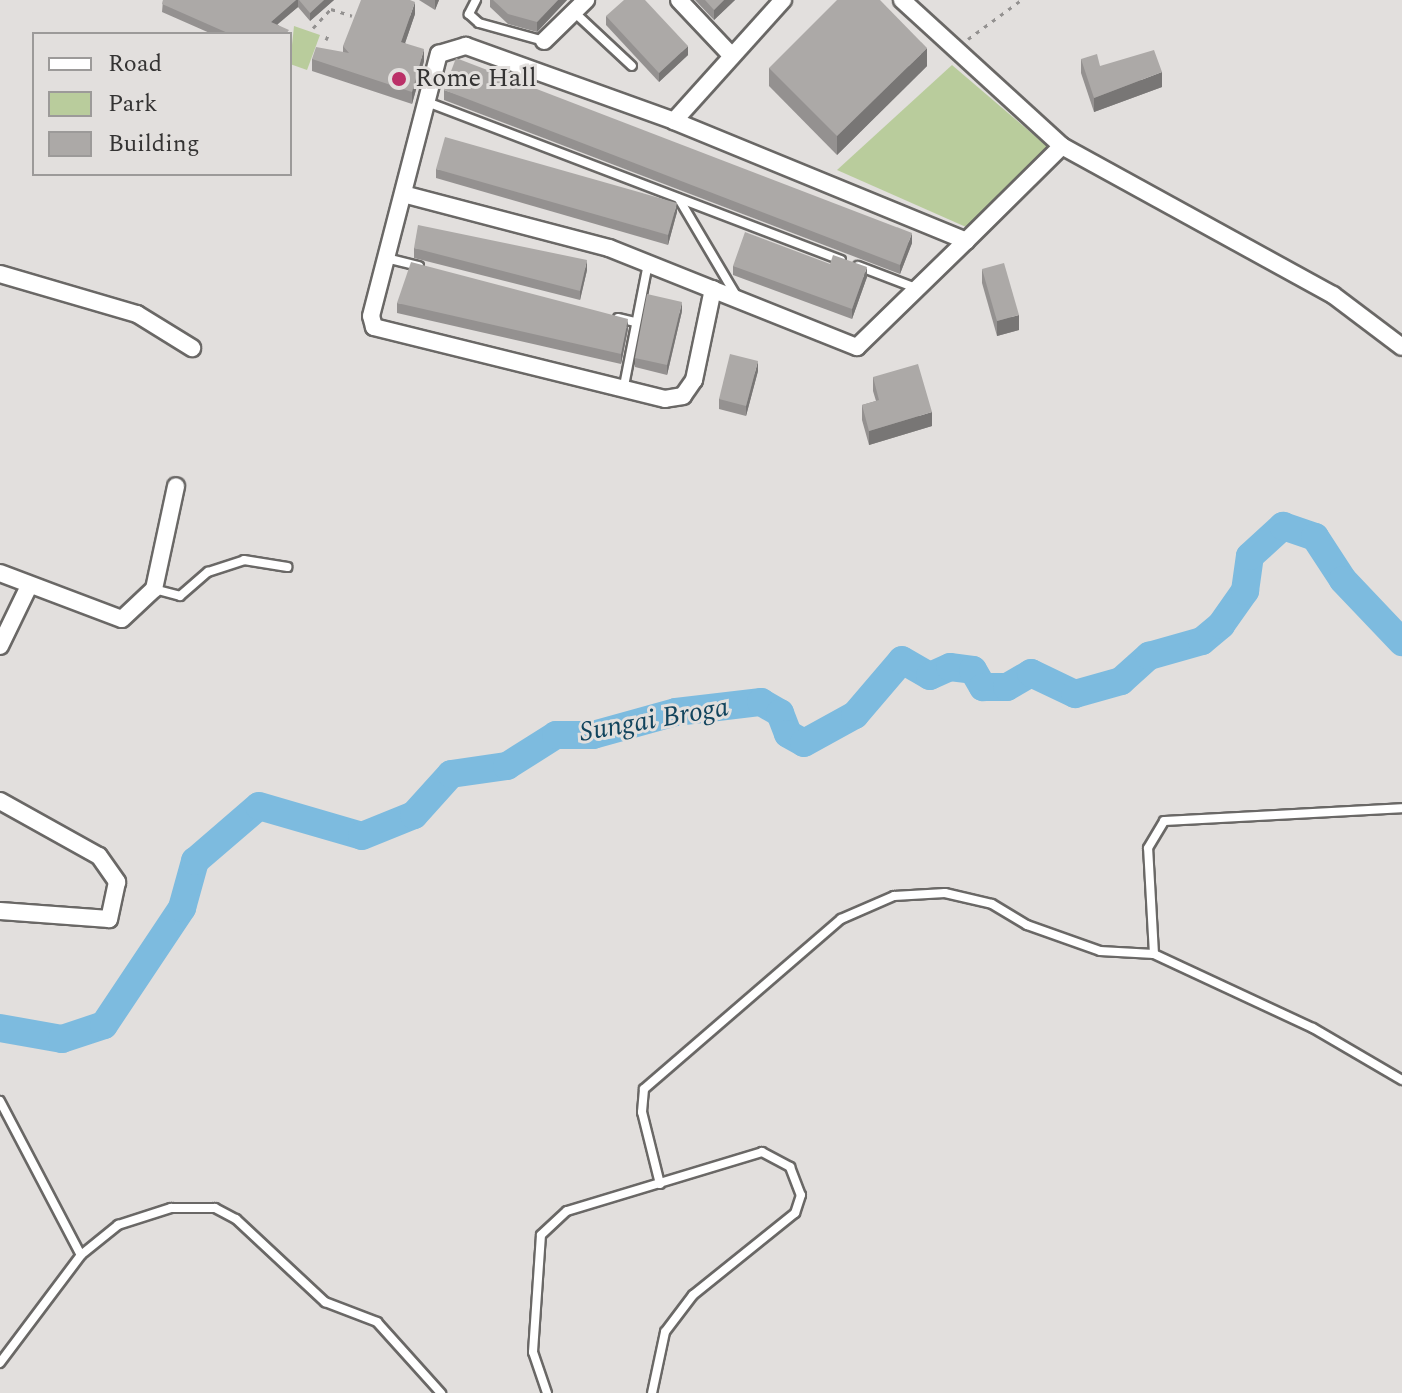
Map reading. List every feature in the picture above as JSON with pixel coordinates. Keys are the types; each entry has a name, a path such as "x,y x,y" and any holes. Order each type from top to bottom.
{"street":[{"path":"679,0 732,56"},
{"path":"902,0 952,51 1062,146 1333,295 1402,347"},
{"path":"674,121 779,2"},
{"path":"544,41 580,6"},
{"path":"713,289 694,380 683,396 623,391 374,327 386,258 439,54 456,44 674,121 966,241"},
{"path":"403,194 648,263 857,347 1062,146"},
{"path":"0,274 137,314 192,348"},
{"path":"0,573 122,619 154,589 176,486"},
{"path":"0,646 29,586"},
{"path":"0,801 99,856 117,882 109,919 0,911"}],"lane":[{"path":"476,0 469,14 479,23 544,41"},
{"path":"580,6 632,66"},
{"path":"427,102 918,289"},
{"path":"678,198 738,299"},
{"path":"386,258 430,269"},
{"path":"623,391 648,263"},
{"path":"607,315 636,322"},
{"path":"154,589 180,596 208,572 244,560 287,567"},
{"path":"1154,954 1148,848 1164,821 1402,808"},
{"path":"660,1184 644,1125 644,1089 841,919 894,896 945,893 992,904 1100,951 1154,954 1313,1028 1402,1080"},
{"path":"0,1101 81,1255"},
{"path":"547,1393 533,1352 541,1235 567,1211 762,1152 790,1167 801,1195 795,1213 693,1295 665,1332 652,1393"},
{"path":"0,1363 81,1255 118,1225 171,1208 215,1208 236,1219 325,1302 377,1322 441,1393"}],"path":[{"path":"952,51 1021,0"},
{"path":"313,28 331,9 352,16"},
{"path":"326,40 329,33"}],"green space":[{"path":"294,26 320,35 307,70 292,65"},
{"path":"952,65 1049,148 966,227 837,170"}],"building":[{"path":"163,0 296,0 271,22 289,30 288,32 225,32 162,4"},
{"path":"299,0 324,0 310,13"},
{"path":"361,0 415,2 401,42 424,49 412,92 312,59 316,47 349,53 343,46"},
{"path":"493,0 558,0 537,22 508,14"},
{"path":"624,0 645,0 688,46 659,73 606,16"},
{"path":"705,0 724,0 714,10"},
{"path":"837,0 880,0 927,48 837,136 769,68"},
{"path":"1154,50 1162,72 1094,98 1081,59 1097,54 1100,66"},
{"path":"456,58 912,233 900,265 444,90"},
{"path":"445,137 677,203 668,235 436,169"},
{"path":"418,225 587,260 580,291 414,248"},
{"path":"745,232 830,264 833,255 867,267 852,309 733,266"},
{"path":"411,262 628,319 621,354 397,303"},
{"path":"1004,263 1019,315 997,321 982,269"},
{"path":"647,294 682,302 667,365 635,358"},
{"path":"730,354 758,361 746,406 719,399"},
{"path":"918,364 932,412 869,431 862,405 879,400 873,377"}],"waterway":[{"name":"Sungai Broga","path":"0,1028 62,1039 104,1025 182,908 195,861 259,806 362,836 414,815 451,774 507,766 556,735 593,735 676,712 761,702 780,713 788,734 804,743 855,715 902,660 930,676 950,667 973,670 983,687 1007,687 1031,673 1075,694 1121,681 1149,656 1202,641 1221,625 1245,591 1250,556 1283,526 1315,537 1343,580 1402,642"}],"place":[{"name":"Rome Hall","path":"399,79"}]}
